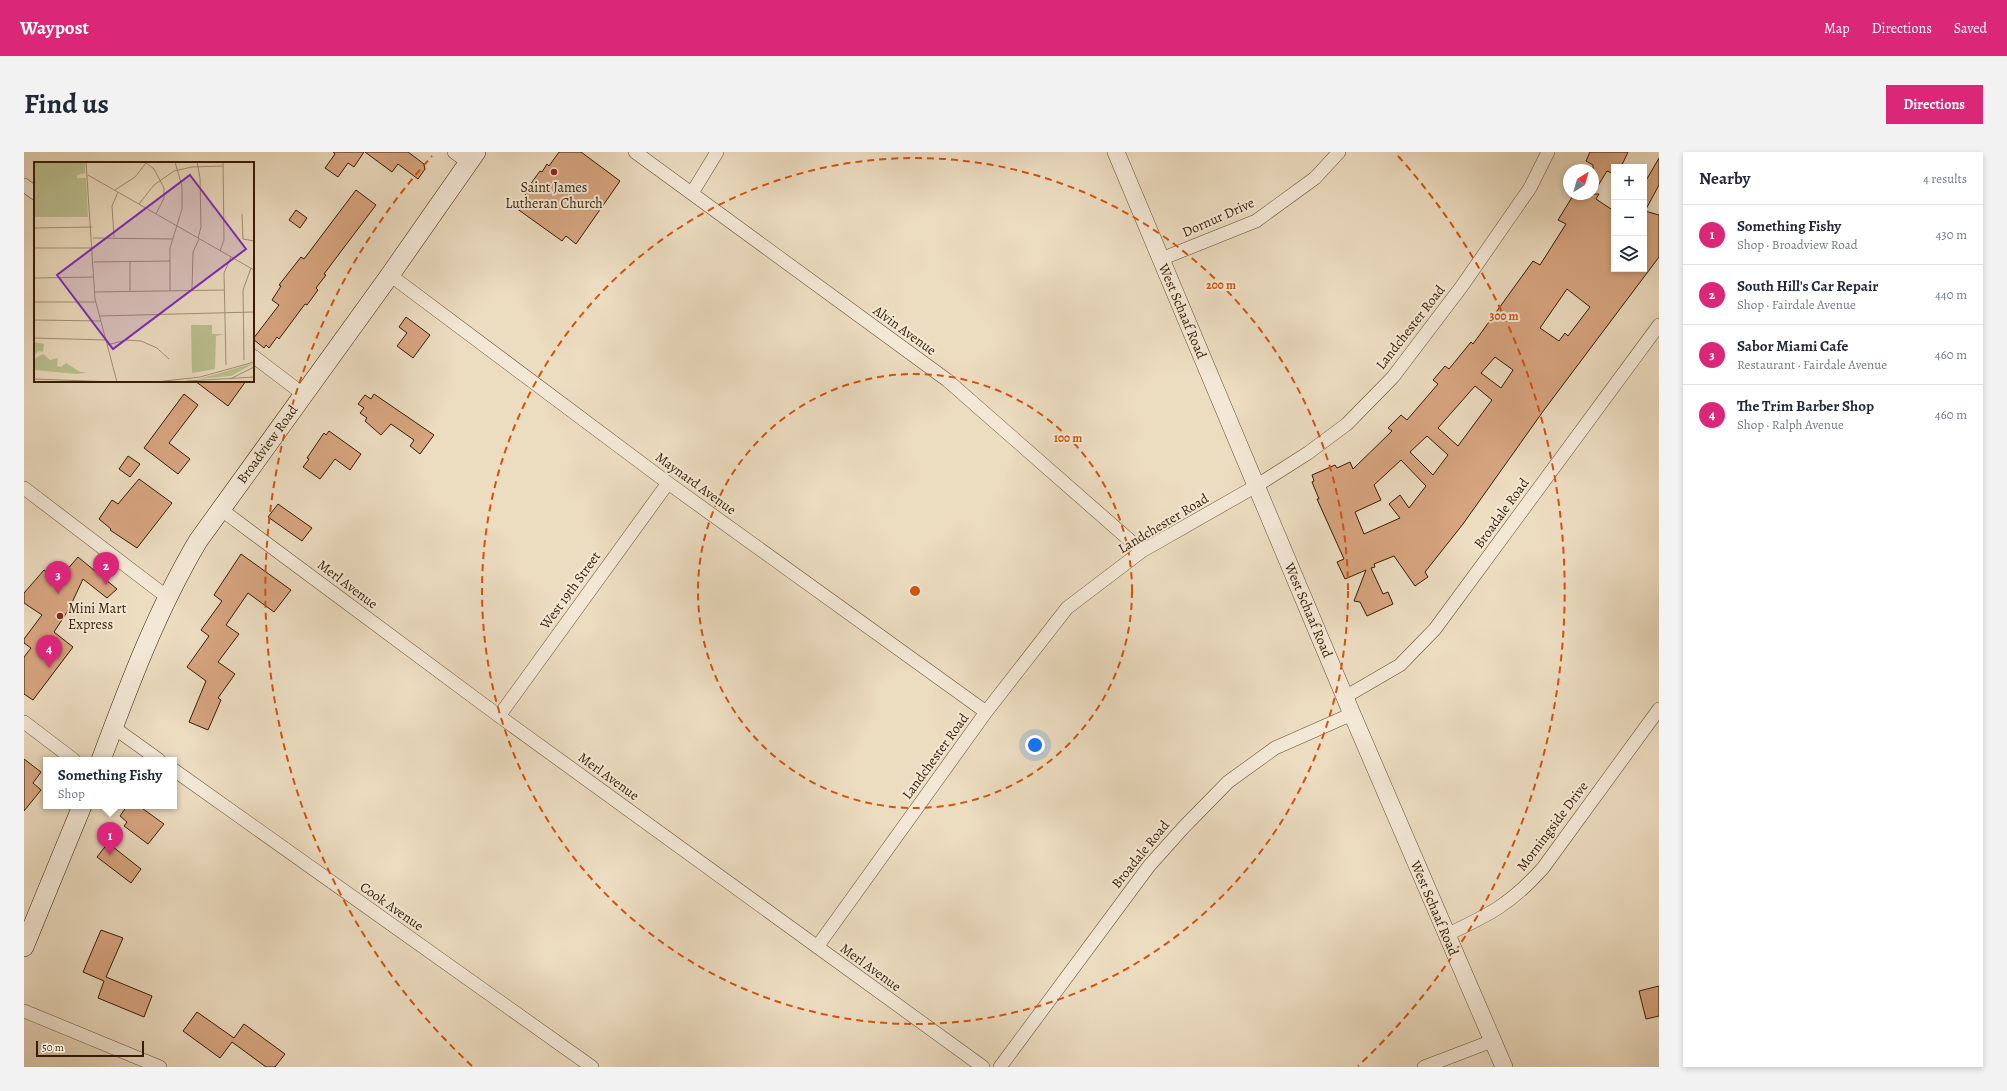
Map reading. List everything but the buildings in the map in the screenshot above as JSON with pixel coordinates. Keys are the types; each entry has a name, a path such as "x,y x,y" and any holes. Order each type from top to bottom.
{"main road":[{"name":"Broadview Road","path":"102,757 167,597 194,547 219,508 390,275 466,156"},
{"path":"24,948 81,809"}],"street":[{"name":"Alvin Avenue","path":"635,152 946,380 1142,551"},
{"path":"692,193 717,152"},
{"name":"West Schaaf Road","path":"1116,152 1352,714 1504,1067"},
{"name":"Dornur Drive","path":"1162,259 1256,221 1315,178 1338,152"},
{"name":"Landchester Road","path":"817,947 986,712 1067,608 1142,551 1256,486 1308,453 1347,424 1392,377 1462,286 1530,188 1548,152"},
{"path":"24,185 34,192"},
{"name":"Maynard Avenue","path":"390,275 668,483 986,712"},
{"name":"Broadale Road","path":"1345,697 1400,665 1436,629 1659,325"},
{"path":"254,357 303,394"},
{"name":"West 19th Street","path":"499,716 668,483"},
{"path":"24,488 167,597"},
{"name":"Merl Avenue","path":"219,508 499,716 982,1067"},
{"name":"Morningside Drive","path":"1446,935 1505,906 1530,883 1543,868 1659,709"},
{"name":"Broadale Road","path":"1000,1067 1149,866 1183,828 1228,782 1275,748 1352,714"},
{"path":"24,722 70,757"},
{"path":"113,727 155,757"},
{"name":"Cook Avenue","path":"177,772 592,1067"},
{"path":"24,1011 160,1067"},
{"path":"1424,1067 1492,1041"}],"place":[{"name":"Saint James Lutheran Church","path":"554,172"},
{"name":"South Hill's Car Repair","path":"106,585"},
{"name":"Sabor Miami Cafe","path":"58,594"},
{"name":"Mini Mart Express","path":"60,616"},
{"name":"The Trim Barber Shop","path":"49,668"},
{"name":"Something Fishy","path":"110,855"}]}
